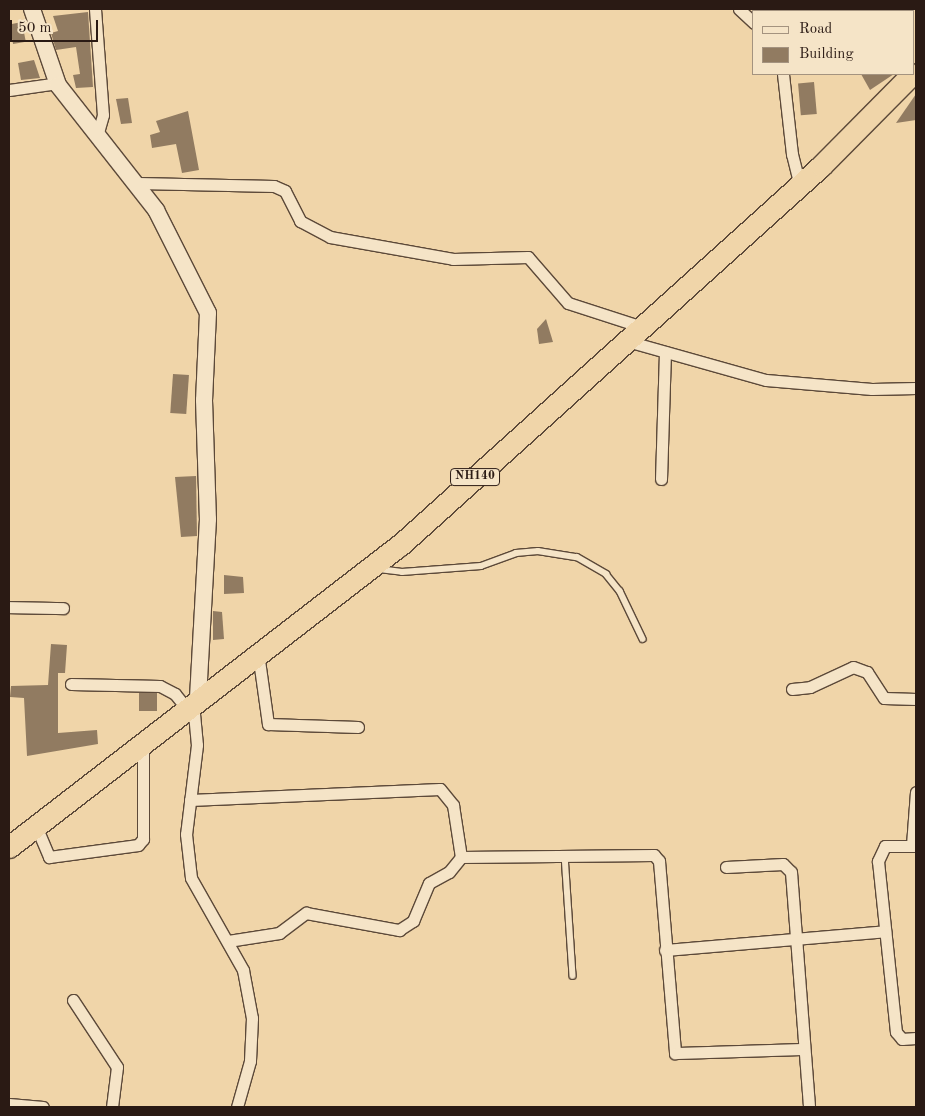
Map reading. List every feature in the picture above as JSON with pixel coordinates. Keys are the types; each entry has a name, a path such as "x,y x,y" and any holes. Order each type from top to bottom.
{"highway":[{"name":"NH140","path":"9,847 372,566 800,185 911,75"}],"main road":[{"path":"32,9 58,83 138,184 191,273 209,322 204,400 206,575 193,703"}],"street":[{"path":"96,9 103,115 98,132"},
{"path":"739,9 752,21"},
{"path":"783,75 792,154 800,185"},
{"path":"9,90 58,83"},
{"path":"138,184 274,186 285,191 300,221 330,237 453,259 528,257 568,303 634,334 665,352 780,382 916,388"},
{"path":"661,479 665,352"},
{"path":"9,608 62,608"},
{"path":"258,653 268,724 358,726"},
{"path":"792,689 810,687 853,667 867,672 884,698 916,699"},
{"path":"71,684 160,686 193,703 197,745 186,834 190,878 228,941 246,979 252,1018 250,1061 237,1107"},
{"path":"36,826 46,854 53,857 141,843 144,742"},
{"path":"190,800 440,789 453,805 461,857"},
{"path":"916,792 914,846 884,846 879,855 896,1032 902,1039 916,1038"},
{"path":"228,941 279,933 306,912 399,930 413,921 429,883 448,872 461,857 654,854 658,861 675,1053 804,1049"},
{"path":"726,867 788,866 796,938 809,1107"},
{"path":"665,950 885,931"},
{"path":"73,1000 117,1067 112,1107"},
{"path":"9,1104 44,1107"}],"lane":[{"path":"372,566 402,572 481,566 516,553 577,557 606,574 620,591 643,639"},
{"path":"565,855 573,976"}],"building":[{"path":"88,12 93,87 76,88 73,75 80,74 76,47 56,50 51,33 58,31 53,16"},
{"path":"22,22 26,42 13,44 9,24"},
{"path":"34,60 40,78 21,80 18,63"},
{"path":"862,75 892,75 870,90"},
{"path":"814,82 817,114 801,115 798,83"},
{"path":"916,94 916,120 896,123"},
{"path":"128,98 132,123 121,124 116,99"},
{"path":"188,111 199,170 182,173 176,144 152,148 150,135 160,132 156,121"},
{"path":"546,319 553,342 539,344 537,329"},
{"path":"173,374 189,375 186,414 170,413"},
{"path":"196,476 197,536 181,537 175,477"},
{"path":"224,575 243,577 244,593 224,594"},
{"path":"213,611 222,612 224,639 213,640"},
{"path":"51,644 67,645 65,673 58,673 58,733 97,730 98,744 27,756 24,698 10,697 11,686 48,685"},
{"path":"139,693 157,693 157,711 139,711"}]}
